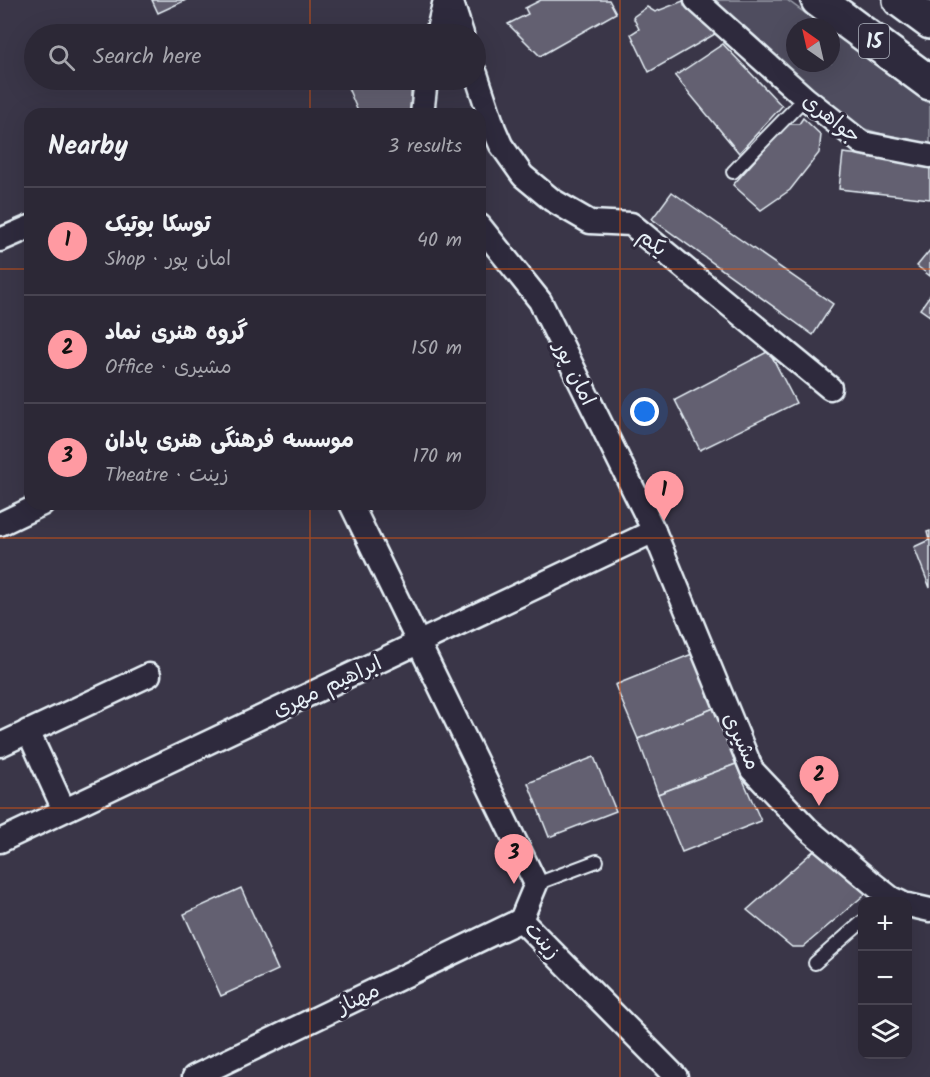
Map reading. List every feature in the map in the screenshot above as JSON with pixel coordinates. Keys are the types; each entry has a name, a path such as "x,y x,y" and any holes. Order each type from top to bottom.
{"highway":[{"name":"15","path":"818,0 930,83"},
{"name":"15","path":"900,0 930,22"}],"street":[{"path":"439,24 445,0"},
{"path":"451,0 459,24"},
{"name":"جواهری","path":"696,0 805,98 862,143 930,156"},
{"path":"423,108 425,90"},
{"name":"یکم","path":"481,90 501,145 523,176 552,200 590,222 631,224 830,388"},
{"path":"0,240 24,230"},
{"name":"امان پور","path":"486,234 540,301 654,531"},
{"path":"0,524 29,510"},
{"path":"354,510 536,884"},
{"name":"ابراهیم مهری","path":"0,841 654,531"},
{"name":"مشیری","path":"654,531 753,770 808,829 891,897"},
{"path":"0,745 149,675"},
{"path":"28,731 64,810"},
{"name":"زینت","path":"536,884 521,920 676,1077"},
{"name":"مشیری","path":"912,905 930,910"},
{"name":"مهناز","path":"194,1077 521,920"}],"lane":[{"path":"733,172 805,98"},
{"path":"536,884 597,861"},
{"path":"815,963 858,925"}],"shaded area":[{"path":"709,0 787,0 812,18 786,18 786,72 840,72 840,39 930,104 930,148 858,127 784,72"}],"building":[{"path":"152,0 186,0 158,13"},
{"path":"541,0 609,0 616,13 540,56 508,24 528,14 525,8"},
{"path":"683,1 697,9 716,27 715,34 649,72 631,34 639,29 633,17 647,7 655,12"},
{"path":"723,44 782,106 739,153 675,76"},
{"path":"349,90 411,90 410,108 356,108"},
{"path":"803,118 821,135 819,153 790,190 761,210 733,185 787,124 799,124"},
{"path":"843,153 930,163 930,199 839,189"},
{"path":"672,192 833,304 813,335 652,219"},
{"path":"930,250 930,276 917,266"},
{"path":"930,295 930,316 920,309"},
{"path":"769,351 796,403 700,450 675,400"},
{"path":"930,531 930,588 914,547 929,540 927,532"},
{"path":"692,654 714,708 638,739 615,685"},
{"path":"714,708 736,764 658,794 638,739"},
{"path":"594,757 616,811 549,837 528,783"},
{"path":"736,764 761,821 682,852 658,794"},
{"path":"820,845 870,890 862,897 858,897 858,900 803,947 792,947 747,910"},
{"path":"241,888 278,970 221,996 184,914"}],"place":[{"name":"توسکا بوتیک","path":"664,521"},
{"name":"گروه هنری نماد","path":"819,806"},
{"name":"موسسه فرهنگی هنری پادان","path":"514,884"}]}
